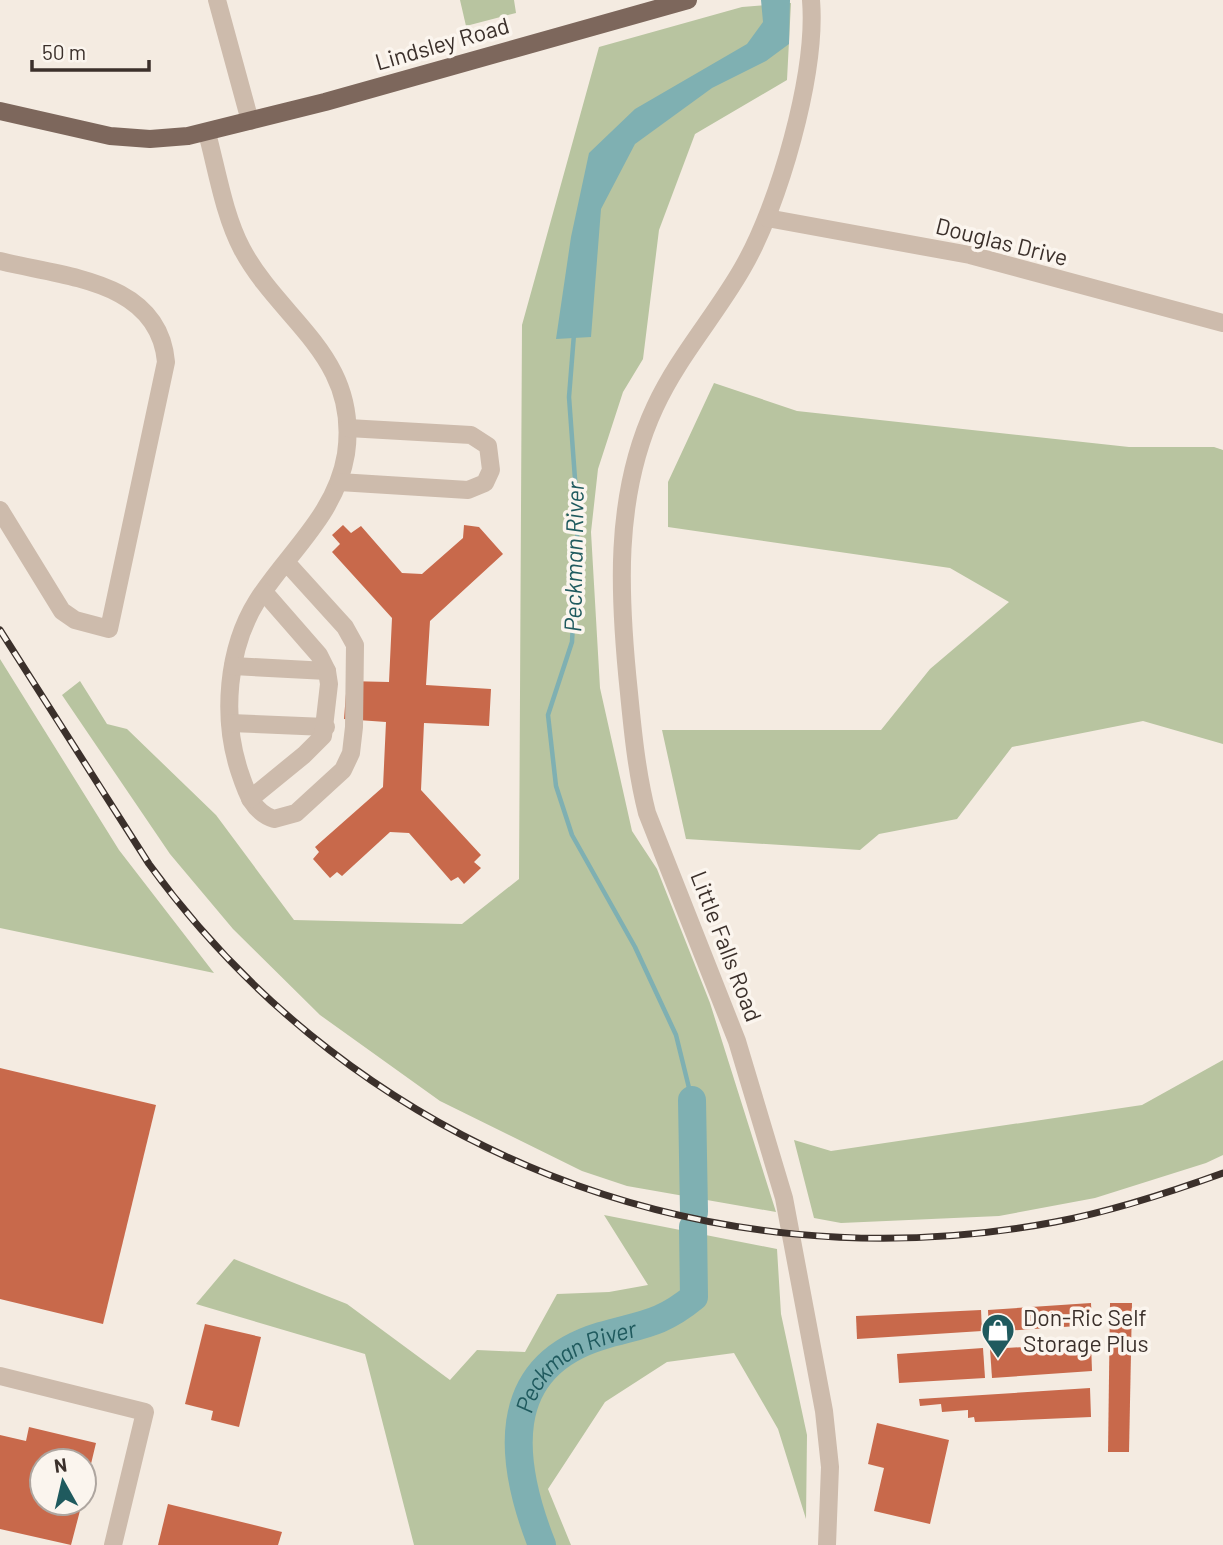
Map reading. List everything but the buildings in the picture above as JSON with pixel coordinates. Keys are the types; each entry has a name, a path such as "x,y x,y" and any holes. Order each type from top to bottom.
{"main road":[{"name":"Lindsley Road","path":"0,111 90,133 130,139 207,133 688,0"}],"street":[{"path":"218,0 250,121"},
{"name":"Little Falls Road","path":"811,0 807,77 767,218 742,269 676,369 655,408 637,457 622,542 622,624 638,778 647,813 737,1041 784,1198 824,1410 830,1467 827,1545"},
{"path":"207,133 241,246 257,271 326,356 339,384 348,428 339,482 325,513 286,562 264,592 248,620 233,666 230,723 236,760 250,799 257,810 274,819 296,813 343,770 352,753 355,645 345,627 286,562"},
{"name":"Douglas Drive","path":"767,218 970,255 1223,323"},
{"path":"0,261 125,294 142,307 157,326 166,362 109,629 75,620 62,611 0,510"},
{"path":"339,482 468,490 485,483 491,470 488,446 471,435 348,428"},
{"path":"250,799 317,743 326,727 327,671 319,655 264,592"},
{"path":"233,666 327,671"},
{"path":"230,723 326,727"},
{"path":"0,1376 145,1412 113,1545"}],"green space":[{"path":"460,0 514,0 516,13 466,26"},
{"path":"791,3 787,80 695,134 659,230 643,359 623,392 598,469 591,532 600,688 632,831 657,869 710,1003 776,1212 627,1186 582,1171 440,1101 320,1015 233,929 170,854 62,695 80,681 107,724 127,729 216,815 294,920 462,924 519,879 522,325 599,47 742,7"},
{"path":"714,383 797,411 1129,447 1214,447 1223,450 1223,744 1143,721 1012,747 957,819 879,834 860,850 686,839 662,730 881,730 930,669 1009,602 950,568 668,527 668,482"},
{"path":"0,659 119,850 214,973 0,928"},
{"path":"1223,1060 1223,1155 1206,1163 1095,1198 999,1216 841,1223 814,1218 794,1140 831,1151 1142,1105"},
{"path":"604,1215 777,1249 781,1314 807,1435 806,1519 778,1429 734,1353 667,1362 605,1402 548,1489 571,1545 414,1545 365,1354 196,1304 234,1259 347,1304 450,1380 477,1350 525,1352 557,1294 609,1292 648,1285"}],"water":[{"path":"761,0 790,0 789,44 766,61 712,88 635,144 601,209 591,337 556,339 571,237 589,153 635,109 747,44 763,22"}],"waterway":[{"name":"Peckman River","path":"574,334 569,397 578,520 572,642 548,715 556,786 572,835 635,947 676,1035 692,1100"},
{"name":"Peckman River","path":"692,1100 694,1212"},
{"name":"Peckman River","path":"542,1545 523,1483 519,1452 520,1422 528,1395 543,1371 567,1351 601,1336 660,1318 694,1297 693,1227"}],"railway":[{"path":"0,630 149,864 233,964 329,1050 435,1120 550,1175 670,1213 796,1234 925,1237 1077,1218 1140,1201 1223,1173"}],"place":[{"name":"Don-Ric Self Storage Plus","path":"998,1360"}]}
